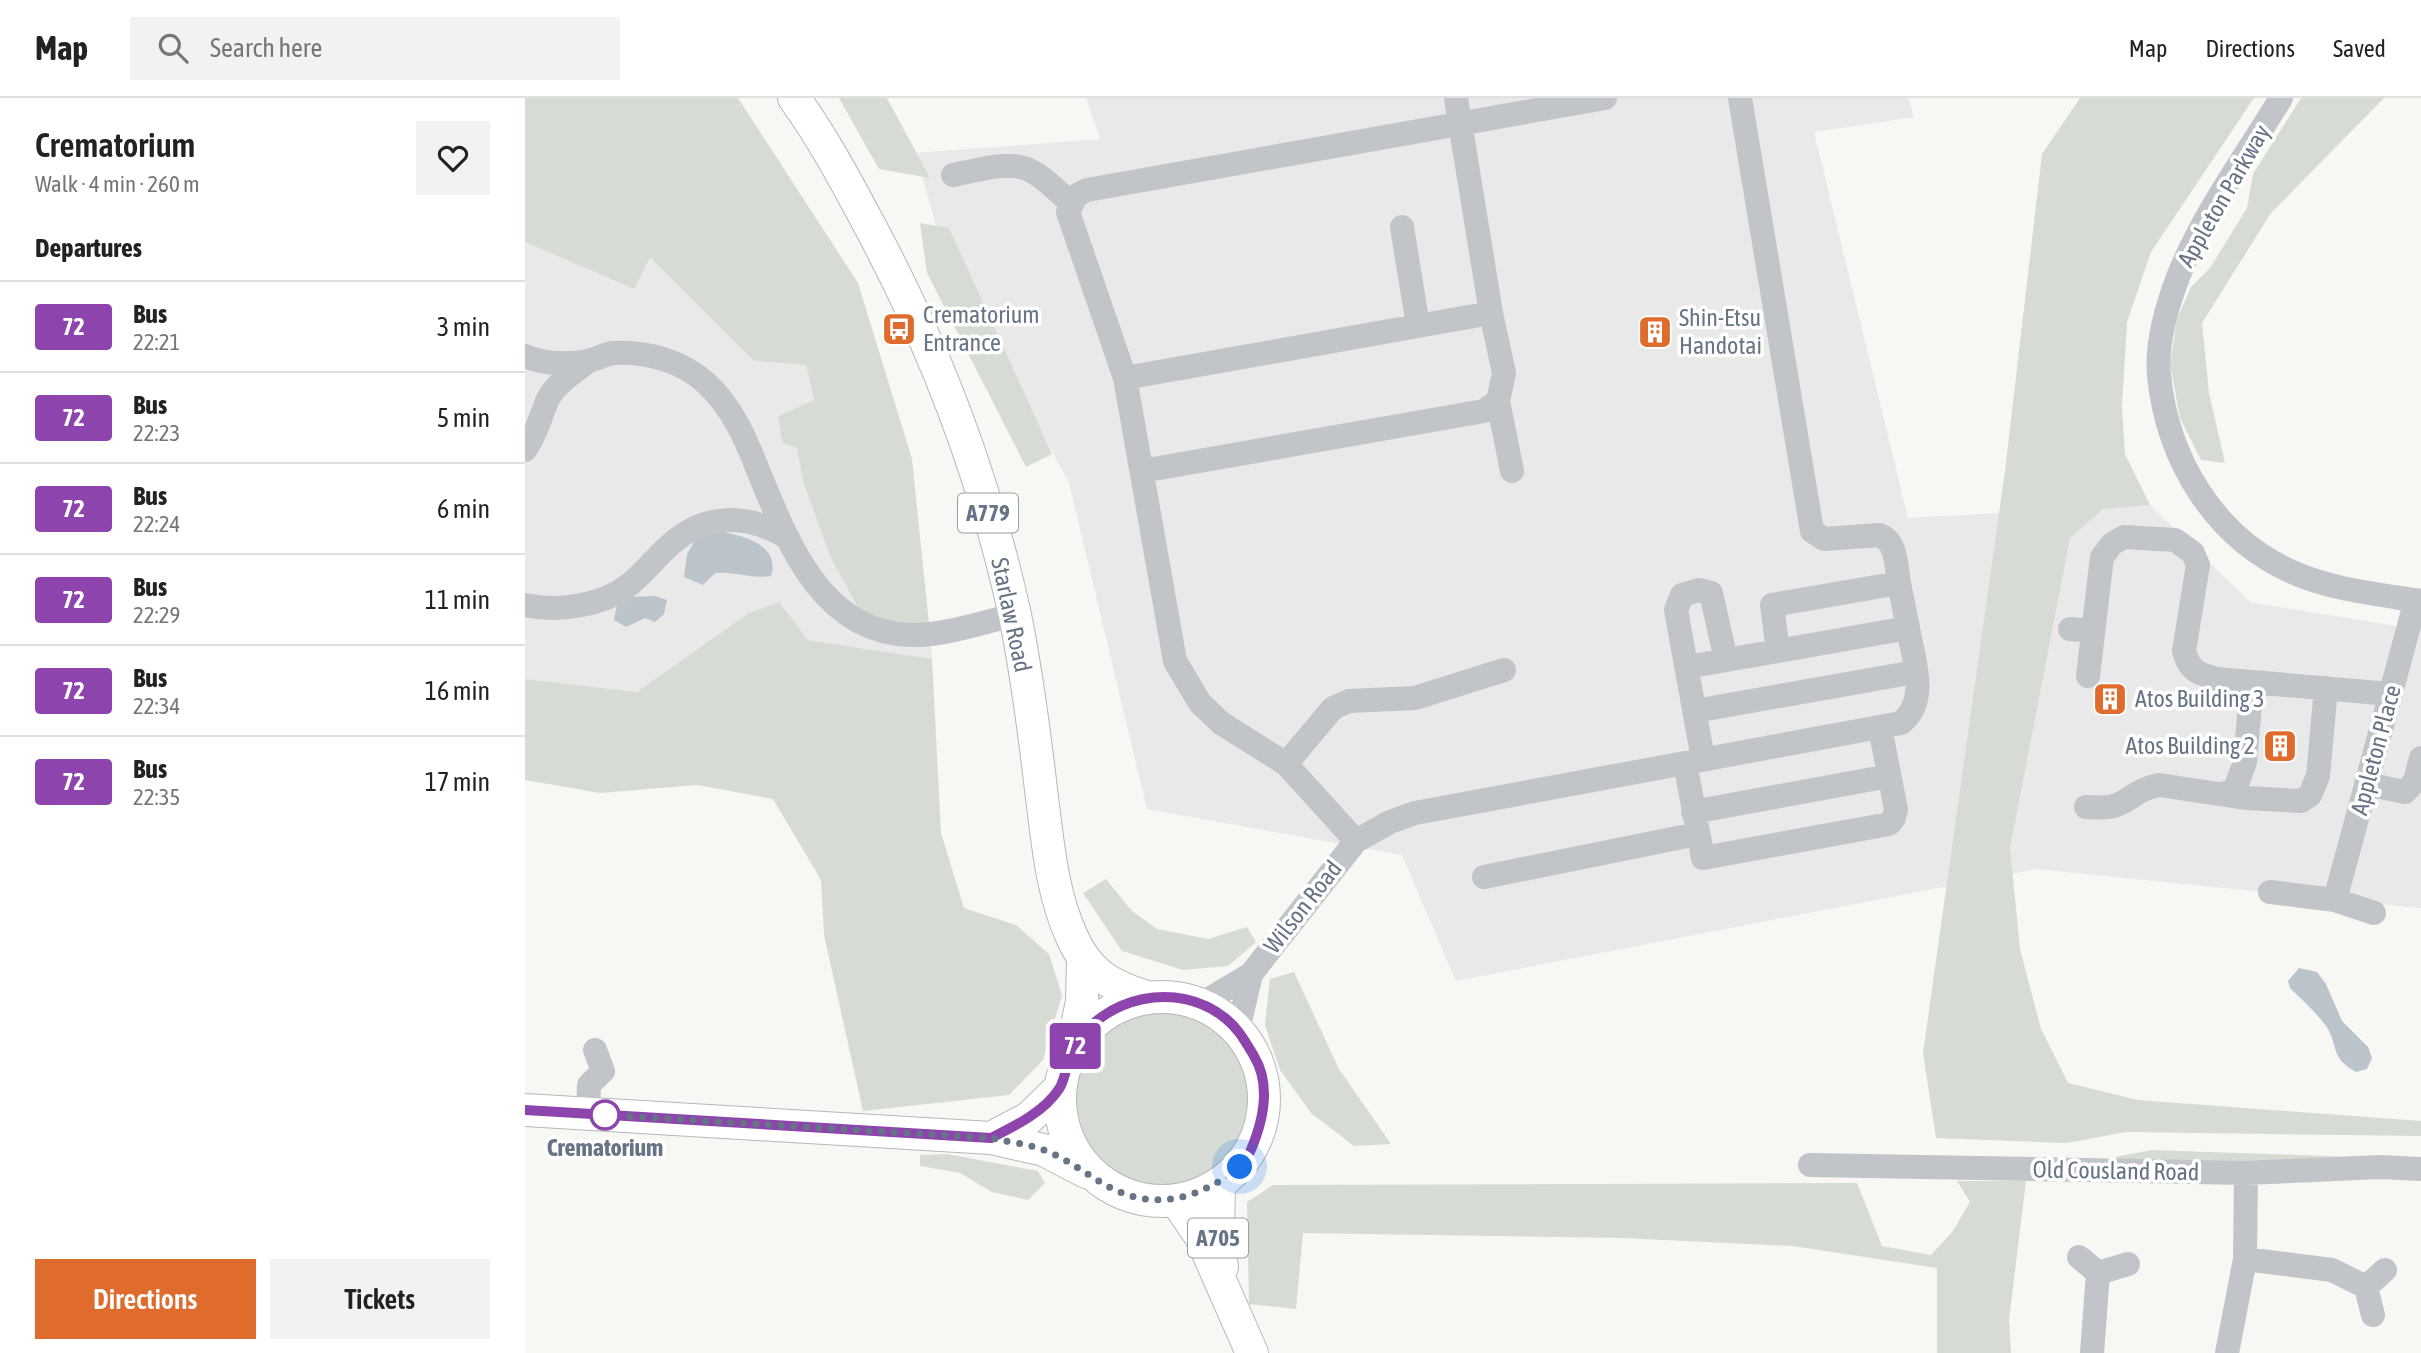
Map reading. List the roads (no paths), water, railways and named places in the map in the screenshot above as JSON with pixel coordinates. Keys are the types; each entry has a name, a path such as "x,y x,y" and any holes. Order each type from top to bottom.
{"main road":[{"name":"Starlaw Road","path":"794,98 837,164 897,278 940,370 977,470 1014,615 1058,894 1071,935 1083,961"},
{"name":"A779","path":"1083,961 1112,986 1146,998"},
{"name":"A779","path":"1072,1049 1082,1001 1083,961"},
{"name":"A705","path":"525,1110 991,1138 1044,1150 1115,1190 1145,1200 1176,1200 1219,1184 1240,1167 1262,1124 1264,1096 1259,1064 1238,1030 1223,1016 1201,1004 1175,997 1146,998 1120,1004 1098,1019 1072,1049 1060,1088 1063,1127 1072,1149 1087,1172"},
{"name":"A705","path":"991,1138 1030,1118 1060,1088"},
{"name":"A705","path":"1219,1184 1218,1235 1225,1291"},
{"name":"A705","path":"1176,1200 1201,1237 1252,1353"}],"street":[{"path":"1456,98 1491,313 1504,373 1498,401 1512,471"},
{"path":"1605,98 1087,190 1077,195 1070,204 1070,220 1125,378 1175,661 1185,682 1221,723 1286,764 1356,841 1390,822 1415,813 1880,728 1901,723 1911,715 1918,695 1892,544 1886,537 1879,535 1824,539 1812,531 1740,98"},
{"name":"Appleton Parkway","path":"2280,98 2196,238 2178,278 2165,323 2159,373 2167,415 2186,471 2199,494 2221,523 2257,552 2304,577 2419,600"},
{"path":"953,175 1008,163 1028,167 1048,180 1070,204"},
{"path":"1402,227 1417,326"},
{"path":"1125,378 1491,313"},
{"path":"526,357 554,363 588,361 611,354 640,353 668,360 706,383 736,419 796,558 827,600 873,628 909,635 1014,615"},
{"path":"526,357 548,399"},
{"path":"525,450 536,435 548,399 558,385 588,361"},
{"path":"1142,471 1484,411 1498,401"},
{"path":"525,605 566,607 603,598 627,587 671,544 697,525 708,522 741,519 765,525 785,536"},
{"path":"2088,676 2081,630 2102,557 2112,544 2125,537 2175,540 2193,553 2198,565 2184,651 2187,662 2196,673 2252,682 2390,694"},
{"path":"1778,651 1772,606 1899,583"},
{"path":"1726,660 1714,600 1705,590 1682,595 1676,610 1695,711 1695,823 1703,858 1889,824 1896,809 1880,728"},
{"name":"Appleton Place","path":"2335,900 2390,694 2419,600"},
{"path":"1687,667 1908,628"},
{"path":"1286,764 1333,709 1349,701 1415,698 1504,670"},
{"path":"1695,711 1915,673"},
{"path":"2226,793 2235,789 2245,762 2252,682"},
{"path":"2086,807 2118,807 2146,788 2159,785 2292,802 2309,795 2318,776 2326,688"},
{"path":"2367,784 2405,792 2415,781 2421,758"},
{"path":"1484,877 1889,776"},
{"name":"Wilson Road","path":"1201,1004 1251,974 1356,841"},
{"path":"2270,892 2335,900 2374,913"},
{"name":"Wilson Road","path":"1238,1030 1251,974"},
{"path":"588,1114 589,1085 603,1070 595,1050"},
{"name":"Old Cousland Road","path":"1810,1165 2246,1173 2380,1167 2421,1169"},
{"path":"2227,1353 2245,1259 2246,1173"},
{"path":"2079,1257 2098,1273"},
{"path":"2245,1259 2332,1270 2366,1287 2373,1315"},
{"path":"2098,1273 2128,1264"},
{"path":"2366,1287 2385,1270"},
{"path":"2092,1353 2098,1273"}],"place":[{"name":"Crematorium Entrance","path":"899,329"},
{"name":"Shin-Etsu Handotai","path":"1655,332"},
{"name":"Atos Building 3","path":"2110,699"},
{"name":"Atos Building 2","path":"2280,746"},
{"name":"Crematorium","path":"605,1115"}]}
